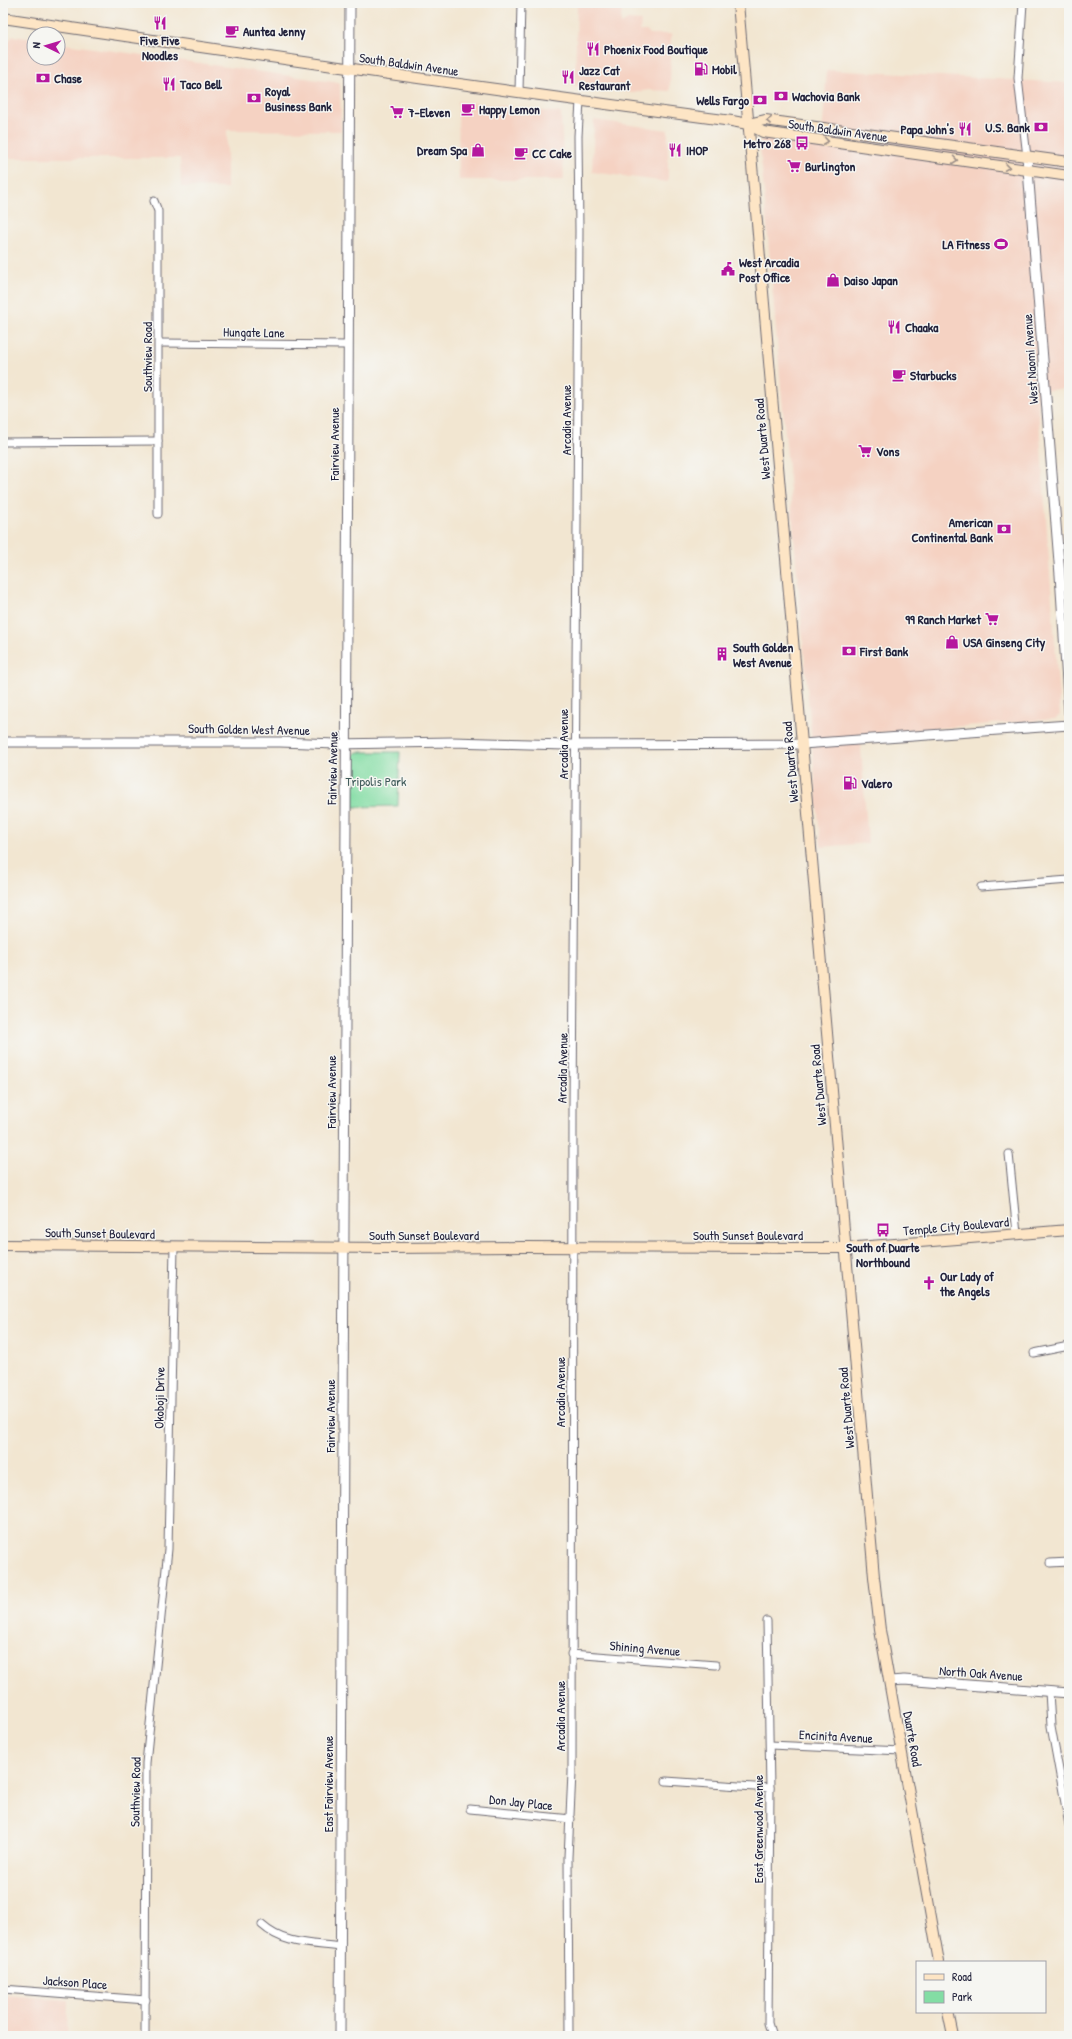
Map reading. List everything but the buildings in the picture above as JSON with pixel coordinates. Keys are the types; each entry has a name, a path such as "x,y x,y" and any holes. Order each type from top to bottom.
{"main road":[{"name":"West Duarte Road","path":"738,3 868,1519"},
{"name":"South Baldwin Avenue","path":"3,18 748,124 763,132 1069,176"},
{"name":"South Baldwin Avenue","path":"748,124 765,120 1069,162"},
{"name":"Temple City Boulevard","path":"845,1248 1069,1230"},
{"name":"South Sunset Boulevard","path":"3,1245 344,1248 845,1248"},
{"name":"Duarte Road","path":"868,1519 880,1630 939,1961"},
{"path":"948,2013 952,2036"}],"street":[{"name":"Fairview Avenue","path":"342,1533 347,345 350,3"},
{"path":"519,92 520,3"},
{"name":"West Naomi Avenue","path":"1023,3 1018,78 1027,157 1060,575 1066,628 1069,713"},
{"name":"Arcadia Avenue","path":"569,2036 568,1857 571,1819 575,745 579,238 578,136 580,101"},
{"name":"Southview Road","path":"154,201 158,211 160,343 158,514"},
{"name":"Hungate Lane","path":"160,343 347,345"},
{"path":"3,442 158,441"},
{"name":"South Golden West Avenue","path":"3,742 280,742 346,744 431,742 575,745 802,744 1069,724"},
{"path":"981,887 1069,880"},
{"path":"1009,1154 1017,1234"},
{"name":"Okoboji Drive","path":"168,1549 174,1246"},
{"path":"1034,1353 1069,1346"},
{"name":"East Fairview Avenue","path":"340,2036 342,1533"},
{"name":"Southview Road","path":"145,2036 146,1763 168,1549"},
{"path":"1050,1563 1069,1562"},
{"name":"East Greenwood Avenue","path":"767,1621 770,1745 768,2023 772,2036"},
{"name":"Shining Avenue","path":"572,1654 716,1665"},
{"name":"North Oak Avenue","path":"890,1681 904,1680 1069,1693"},
{"path":"1049,1691 1051,1726 1069,1825"},
{"name":"Encinita Avenue","path":"770,1745 902,1751"},
{"path":"666,1781 770,1788"},
{"name":"Don Jay Place","path":"470,1809 571,1819"},
{"path":"262,1925 272,1934 282,1939 340,1947"},
{"name":"Jackson Place","path":"3,1989 146,2000"}],"shaded area":[{"path":"577,3 622,3 621,24 628,20 641,21 640,31 647,31 649,34 671,34 670,91 648,90 633,93 595,86 575,86"},
{"path":"13,36 26,38 26,66 66,66 66,44 340,83 341,131 227,130 227,188 181,187 180,158 5,158 7,43"},
{"path":"827,70 1069,83 1069,388 1037,391 1060,715 1055,719 860,734 868,843 821,847 760,145 761,140 765,138 775,142 821,148"},
{"path":"458,101 561,113 564,180 459,180"},
{"path":"594,120 668,130 668,182 592,172"},
{"path":"3,1995 68,2000 67,2036 3,2036"}],"green space":[{"name":"Tripolis Park","path":"357,752 400,752 398,806 353,807 353,755"}],"place":[{"name":"Five Five Noodles","path":"160,23"},
{"name":"Auntea Jenny","path":"232,31"},
{"name":"Phoenix Food Boutique","path":"593,49"},
{"name":"Mobil","path":"701,69"},
{"name":"Jazz Cat Restaurant","path":"568,77"},
{"name":"Chase","path":"43,78"},
{"name":"Taco Bell","path":"169,84"},
{"name":"Wachovia Bank","path":"781,96"},
{"name":"Royal Business Bank","path":"254,98"},
{"name":"Wells Fargo","path":"760,100"},
{"name":"Happy Lemon","path":"468,109"},
{"name":"7-Eleven","path":"397,112"},
{"name":"U.S. Bank","path":"1041,127"},
{"name":"Papa John's","path":"965,129"},
{"name":"Metro 268","path":"802,143"},
{"name":"Dream Spa","path":"478,150"},
{"name":"IHOP","path":"675,150"},
{"name":"CC Cake","path":"521,153"},
{"name":"Burlington","path":"794,166"},
{"name":"LA Fitness","path":"1001,244"},
{"name":"West Arcadia Post Office","path":"728,269"},
{"name":"Daiso Japan","path":"833,280"},
{"name":"Chaaka","path":"894,327"},
{"name":"Starbucks","path":"899,375"},
{"name":"Vons","path":"865,451"},
{"name":"American Continental Bank","path":"1004,529"},
{"name":"99 Ranch Market","path":"992,619"},
{"name":"USA Ginseng City","path":"952,642"},
{"name":"First Bank","path":"849,651"},
{"name":"South Golden West Avenue","path":"722,654"},
{"name":"Valero","path":"850,783"},
{"name":"South of Duarte Northbound","path":"883,1230"},
{"name":"Our Lady of the Angels","path":"929,1283"}]}
